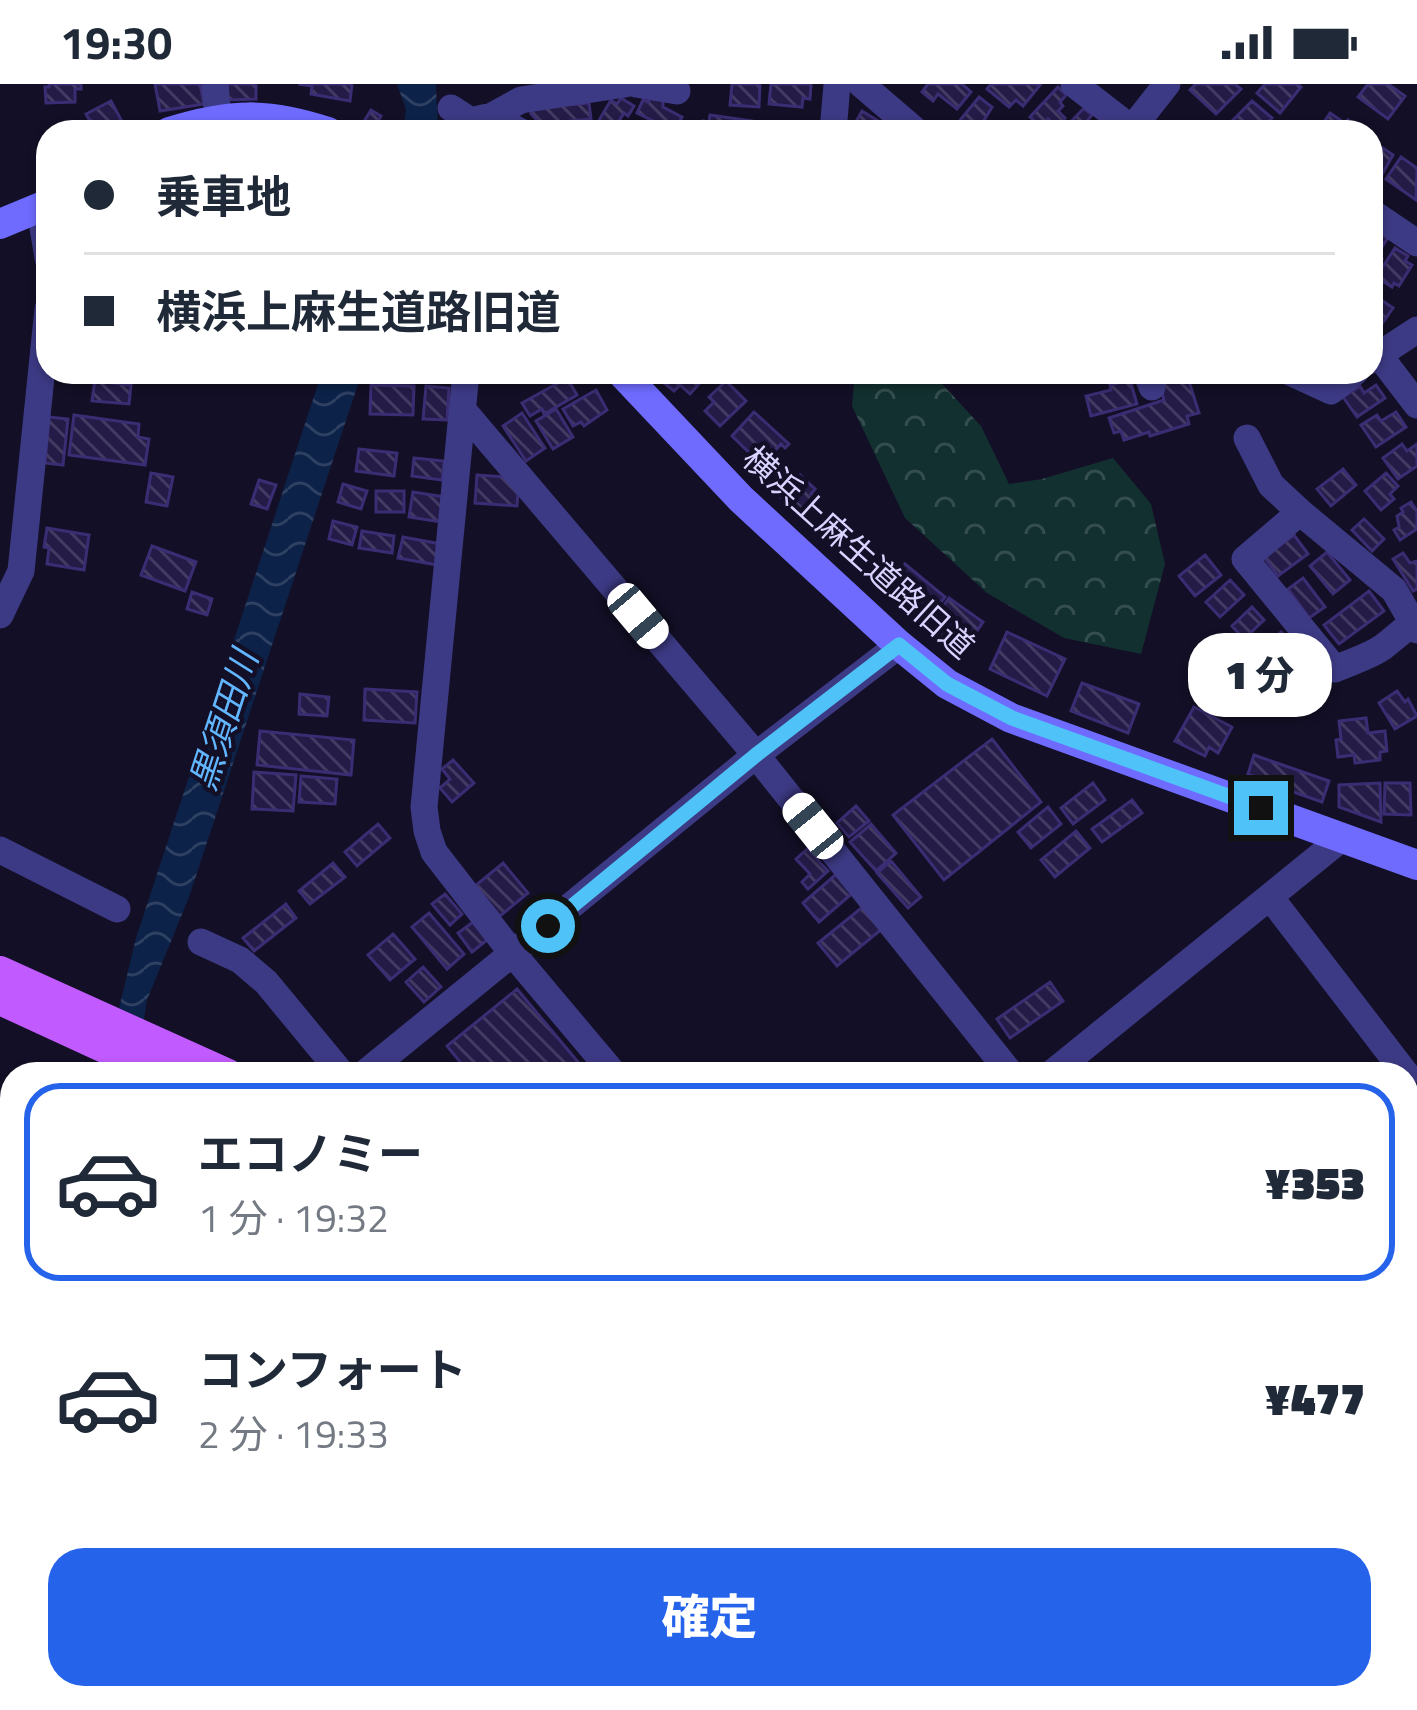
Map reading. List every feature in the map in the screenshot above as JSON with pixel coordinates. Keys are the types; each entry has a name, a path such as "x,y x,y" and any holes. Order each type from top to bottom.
{"main road":[{"path":"0,971 154,1061"},
{"path":"0,1000 100,1031"}],"street":[{"path":"215,84 218,120 249,115 293,120"},
{"path":"475,120 521,100 625,84"},
{"path":"636,84 677,91"},
{"path":"834,120 837,84"},
{"path":"861,84 903,120"},
{"path":"1074,84 1122,120"},
{"path":"1140,120 1167,84"},
{"path":"451,108 469,120"},
{"path":"492,116 499,120"},
{"path":"0,224 36,209"},
{"path":"1383,220 1417,243"},
{"path":"1383,351 1417,330"},
{"path":"1383,367 1417,405"},
{"path":"0,615 21,571 40,384"},
{"path":"465,384 424,807 427,831 434,852 604,1062"},
{"name":"横浜上麻生道路旧道","path":"632,384 741,499 947,684 1012,718 1417,865"},
{"path":"462,409 756,755 1001,1062"},
{"path":"1246,438 1270,485 1394,590 1415,624 1380,650 1335,669 1245,559 1300,512"},
{"path":"379,1062 756,755 899,645"},
{"path":"1066,1062 1342,838"},
{"path":"0,850 118,909"},
{"path":"1270,897 1396,1062"},
{"path":"201,942 240,960 266,982 332,1062"}],"green space":[{"path":"854,384 942,384 981,426 1009,484 1113,458 1151,504 1165,564 1141,654 1064,638 987,593 905,518 852,406"}],"water":[{"path":"397,84 436,84 438,120 405,120 406,109"},
{"name":"黒須田川","path":"318,384 358,384 189,897 147,1000 137,1062 110,1062 136,938"}],"building":[{"path":"49,84 81,84 81,89 75,89 75,102 46,103"},
{"path":"155,84 200,84 204,104 160,111"},
{"path":"227,84 256,84 256,99 228,100"},
{"path":"298,84 352,84 350,101 311,94 312,86"},
{"path":"732,84 760,84 759,107 730,105"},
{"path":"771,84 811,84 810,99 803,98 802,107 769,104"},
{"path":"928,84 962,84 971,92 957,109 938,94 933,101 922,92"},
{"path":"991,84 1041,84 1023,106 1016,100 1009,107 987,89"},
{"path":"1196,84 1235,84 1241,89 1216,114 1190,90"},
{"path":"1265,84 1301,87 1280,113 1257,93"},
{"path":"1368,84 1388,84 1405,96 1388,119 1358,97"},
{"path":"1058,87 1066,95 1058,111 1063,120 1030,117"},
{"path":"979,97 992,107 984,120 960,120"},
{"path":"621,98 634,106 620,120 599,120 611,100 617,104"},
{"path":"650,98 663,100 663,107 682,117 651,120 637,113 643,100"},
{"path":"111,101 121,120 89,120 86,114"},
{"path":"1252,101 1272,118 1270,120 1233,120"},
{"path":"589,103 591,119 537,120 531,108"},
{"path":"1084,108 1092,115 1088,120 1072,120"},
{"path":"371,110 381,116 379,120 365,120"},
{"path":"1383,148 1393,155 1383,172"},
{"path":"1401,157 1417,168 1416,200 1386,179"},
{"path":"1395,248 1412,265 1399,286 1394,283 1392,287 1383,281 1383,266"},
{"path":"1383,301 1393,308 1383,322"},
{"path":"94,384 131,385 129,404 92,401"},
{"path":"556,384 571,384 577,395 544,414 542,409 530,416 522,403"},
{"path":"666,384 699,384 690,394 680,385 674,391"},
{"path":"729,384 746,401 720,426 705,411 714,402 709,397"},
{"path":"1131,384 1137,404 1091,416 1086,396 1111,390 1110,385"},
{"path":"1163,384 1190,384 1199,413 1187,416 1189,424 1150,436 1149,432 1124,440 1121,431 1114,433 1109,418 1164,400"},
{"path":"371,385 414,386 413,415 370,414"},
{"path":"1376,385 1385,398 1357,417 1343,397 1360,386 1364,393"},
{"path":"426,386 449,388 447,420 423,419"},
{"path":"596,390 607,410 584,426 581,422 573,426 563,409"},
{"path":"556,409 573,437 553,449 536,421"},
{"path":"754,412 789,444 785,448 781,444 762,465 732,436"},
{"path":"1396,412 1406,427 1376,447 1361,425 1377,415 1381,421"},
{"path":"522,413 545,448 526,461 503,426"},
{"path":"74,415 139,424 138,437 149,439 145,465 69,455"},
{"path":"49,417 68,419 63,465 45,463"},
{"path":"1402,444 1407,451 1417,444 1417,466 1398,479 1383,458"},
{"path":"359,449 397,453 394,476 356,471"},
{"path":"414,458 444,461 442,480 412,476"},
{"path":"1343,469 1356,485 1331,506 1317,489"},
{"path":"788,471 815,489 811,494 819,501 802,518 772,489"},
{"path":"151,473 173,477 167,506 146,502"},
{"path":"1386,473 1398,486 1390,494 1394,499 1381,510 1365,491"},
{"path":"477,475 519,478 517,506 475,503"},
{"path":"259,480 276,485 267,509 251,504"},
{"path":"343,484 367,491 361,509 338,502"},
{"path":"376,491 404,491 404,512 376,512"},
{"path":"413,492 445,497 442,522 409,517"},
{"path":"1411,502 1417,511 1417,529 1400,540 1394,530 1399,527 1397,516"},
{"path":"1364,519 1384,539 1372,551 1352,530"},
{"path":"333,521 357,527 352,545 329,539"},
{"path":"47,528 89,535 84,570 47,564"},
{"path":"362,531 394,536 392,553 359,548"},
{"path":"1294,535 1308,554 1278,576 1264,557"},
{"path":"403,537 441,544 437,565 398,558"},
{"path":"152,546 196,562 185,591 141,575"},
{"path":"1327,552 1350,580 1333,594 1310,566"},
{"path":"1403,553 1410,563 1417,561 1417,589 1413,591 1393,559"},
{"path":"1205,555 1221,575 1195,596 1179,576"},
{"path":"905,564 945,597 927,620 888,588 892,583 888,580"},
{"path":"1303,578 1325,607 1309,618 1288,589"},
{"path":"1230,580 1244,595 1220,617 1206,602"},
{"path":"1369,591 1384,611 1339,644 1324,625"},
{"path":"192,592 212,599 207,615 187,609"},
{"path":"949,598 983,622 965,648 932,634"},
{"path":"1252,607 1264,620 1244,639 1232,626"},
{"path":"1007,632 1065,659 1047,696 990,669"},
{"path":"1281,632 1297,649 1269,674 1253,657"},
{"path":"1082,683 1139,704 1128,733 1071,711"},
{"path":"365,689 417,692 415,723 364,720"},
{"path":"1397,691 1417,716 1395,729 1379,703"},
{"path":"300,694 329,697 327,716 299,714"},
{"path":"1194,707 1232,727 1218,753 1209,747 1205,756 1175,741"},
{"path":"1366,718 1368,733 1385,731 1387,751 1380,752 1380,760 1355,763 1354,755 1338,757 1339,721"},
{"path":"260,731 354,740 351,775 257,765"},
{"path":"992,739 1041,802 944,880 893,815"},
{"path":"1254,755 1329,781 1322,802 1288,790 1291,781 1282,778 1279,786 1248,774"},
{"path":"453,760 474,783 452,802 440,788 450,779 442,769"},
{"path":"254,772 296,775 293,811 252,809"},
{"path":"301,776 337,779 335,804 299,802"},
{"path":"1093,783 1105,800 1073,824 1061,808"},
{"path":"1380,783 1381,822 1339,807 1339,785"},
{"path":"1385,783 1410,783 1411,815 1384,814"},
{"path":"1132,800 1142,813 1102,842 1092,829"},
{"path":"856,806 869,821 849,837 837,823"},
{"path":"1048,807 1061,824 1031,848 1018,832"},
{"path":"378,824 390,838 357,866 345,852"},
{"path":"871,824 896,853 876,871 850,842"},
{"path":"1076,831 1090,848 1055,877 1041,860"},
{"path":"807,849 828,871 808,889 802,882 810,874 796,859"},
{"path":"891,861 921,897 908,908 877,873"},
{"path":"333,863 345,877 310,904 299,891"},
{"path":"503,863 528,893 500,916 475,886"},
{"path":"840,871 856,890 819,922 803,903"},
{"path":"445,894 462,914 450,925 432,904"},
{"path":"286,904 296,918 254,951 243,938"},
{"path":"865,905 883,928 837,966 818,943"},
{"path":"429,913 464,954 447,969 412,927"},
{"path":"473,922 487,940 472,952 458,933"},
{"path":"393,934 415,959 390,980 368,955"},
{"path":"423,967 441,987 424,1002 406,982"},
{"path":"1050,982 1063,1001 1010,1038 997,1019"},
{"path":"517,989 578,1062 460,1062 447,1046"}],"route":[{"path":"548,926 899,645 947,684 1012,718 1261,808"}]}
